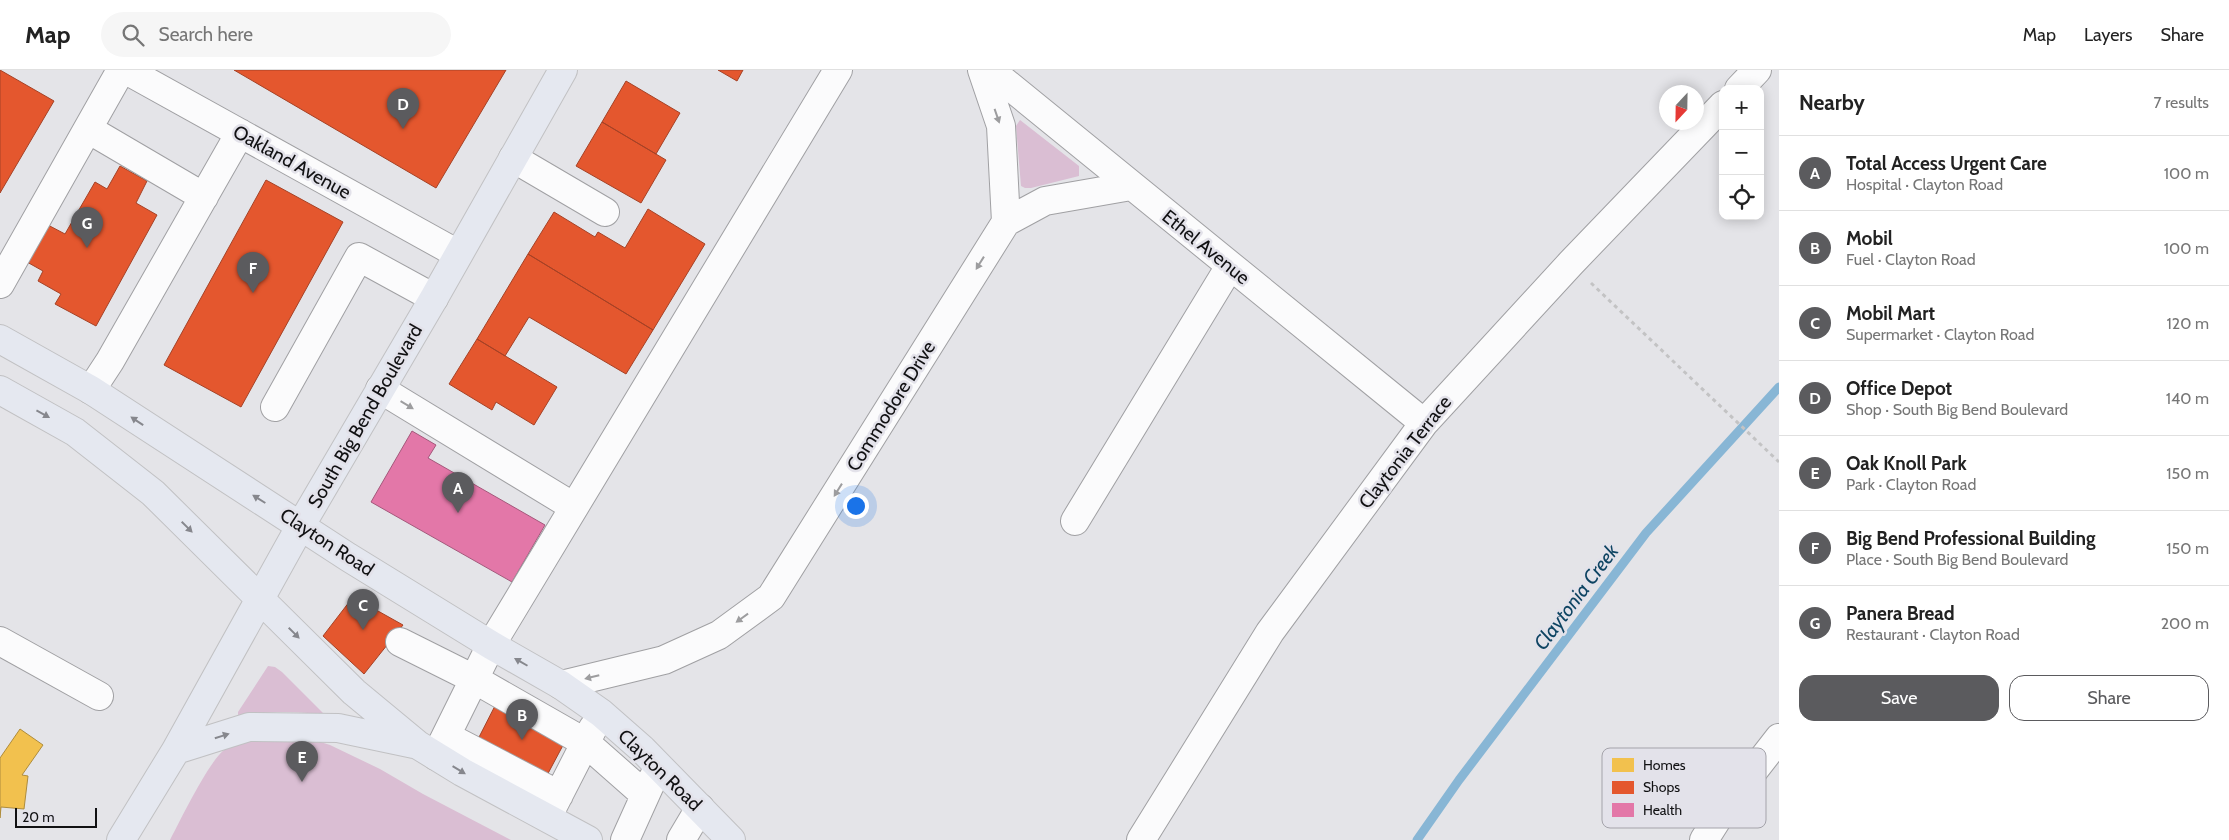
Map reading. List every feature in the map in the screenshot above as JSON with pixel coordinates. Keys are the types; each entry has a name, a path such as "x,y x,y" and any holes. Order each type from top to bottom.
{"main road":[{"name":"South Big Bend Boulevard","path":"121,840 176,750 300,525 434,298 563,70"},
{"name":"Clayton Road","path":"0,339 91,390 491,645 561,685 601,713 659,766 731,840"},
{"path":"0,390 75,432 153,493 354,692 433,746 462,772 553,806 588,840"},
{"path":"176,750 249,727 338,728 433,746"}],"street":[{"path":"0,284 121,70"},
{"name":"Oakland Avenue","path":"126,70 458,254"},
{"path":"433,746 474,679 491,645 838,70"},
{"path":"982,70 1001,126 1006,222"},
{"name":"Ethel Avenue","path":"990,70 1130,186 1424,423"},
{"path":"1742,85 1757,70"},
{"name":"Claytonia Terrace","path":"1141,840 1270,632 1424,423 1571,263 1719,109"},
{"path":"88,130 204,196"},
{"path":"91,390 110,361 240,133"},
{"path":"512,158 605,212"},
{"name":"Commodore Drive","path":"561,685 664,660 719,635 771,598 1006,222 1045,200 1130,186"},
{"path":"275,408 360,257 434,298"},
{"path":"1075,521 1230,266"},
{"path":"380,389 574,508"},
{"path":"0,640 99,696"},
{"path":"400,642 474,679 586,743 645,795"},
{"path":"553,806 601,713"},
{"path":"1766,755 1779,738"},
{"path":"624,840 659,766"},
{"path":"681,840 700,808"},
{"path":"1704,840 1712,828"}],"path":[{"path":"1571,263 1779,462"}],"shaded area":[{"path":"1020,120 1079,166 1079,176 1031,188 1021,186 1016,126"},
{"path":"268,666 275,667 282,672 325,715 282,712 238,716 238,712"},
{"path":"268,736 305,737 330,745 380,769 511,840 170,840 210,767 224,750 234,744"}],"building: Homes":[{"path":"20,729 43,745 22,775 28,776 24,809 1,807 0,818 0,758"}],"building: Shops":[{"path":"0,70 54,101 0,193"},
{"path":"234,70 506,70 436,188"},
{"path":"718,70 743,70 737,81"},
{"path":"626,81 680,113 656,154 602,122"},
{"path":"602,122 666,160 641,203 576,166"},
{"path":"120,166 147,181 136,203 157,215 96,326 55,304 61,294 38,281 43,271 27,262 46,224 65,234 95,182 107,189"},
{"path":"266,180 343,222 241,407 164,365"},
{"path":"648,209 705,244 653,330 528,254 554,212 595,237 598,232 625,248"},
{"path":"528,254 653,330 626,374 529,317 505,356 477,339"},
{"path":"477,339 557,387 534,425 496,402 492,410 449,384"},
{"path":"353,597 403,625 364,674 323,636"},
{"path":"499,698 569,734 544,781 475,745"}],"building: Health":[{"path":"412,431 436,445 428,458 545,525 512,582 371,502"}],"waterway":[{"name":"Claytonia Creek","path":"1417,840 1459,780 1646,533 1779,387"}],"place":[{"name":"Office Depot","path":"403,129"},
{"name":"Panera Bread","path":"87,248"},
{"name":"Big Bend Professional Building","path":"253,293"},
{"name":"Total Access Urgent Care","path":"458,513"},
{"name":"Mobil Mart","path":"363,630"},
{"name":"Mobil","path":"522,740"},
{"name":"Oak Knoll Park","path":"302,782"}]}
